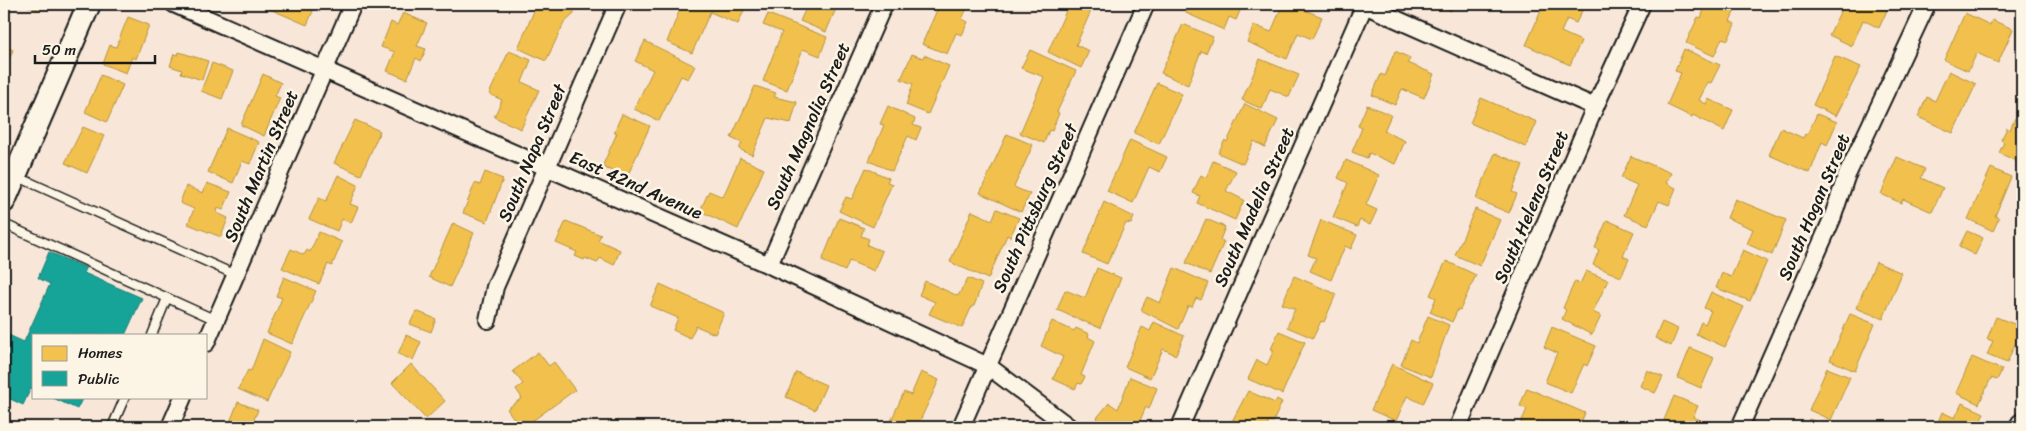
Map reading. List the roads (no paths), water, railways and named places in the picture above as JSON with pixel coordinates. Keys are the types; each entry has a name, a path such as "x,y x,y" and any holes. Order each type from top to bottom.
{"street":[{"path":"4,201 90,4"},
{"name":"East 42nd Avenue","path":"174,4 323,71 769,265 988,366 1069,427"},
{"name":"South Martin Street","path":"208,339 353,4"},
{"name":"South Napa Street","path":"488,320 496,287 618,4"},
{"name":"South Magnolia Street","path":"769,265 884,4"},
{"name":"South Pittsburg Street","path":"961,427 1146,4"},
{"path":"1364,4 1595,107"},
{"name":"South Madelia Street","path":"1180,427 1364,4"},
{"name":"South Helena Street","path":"1458,427 1595,107 1642,4"},
{"name":"South Hogan Street","path":"1740,427 1832,219 1846,178 1927,4"},
{"path":"170,427 183,398"}],"lane":[{"path":"15,175 236,274"},
{"path":"4,224 216,320"},
{"path":"152,334 167,298"},
{"path":"112,427 125,398"}]}
